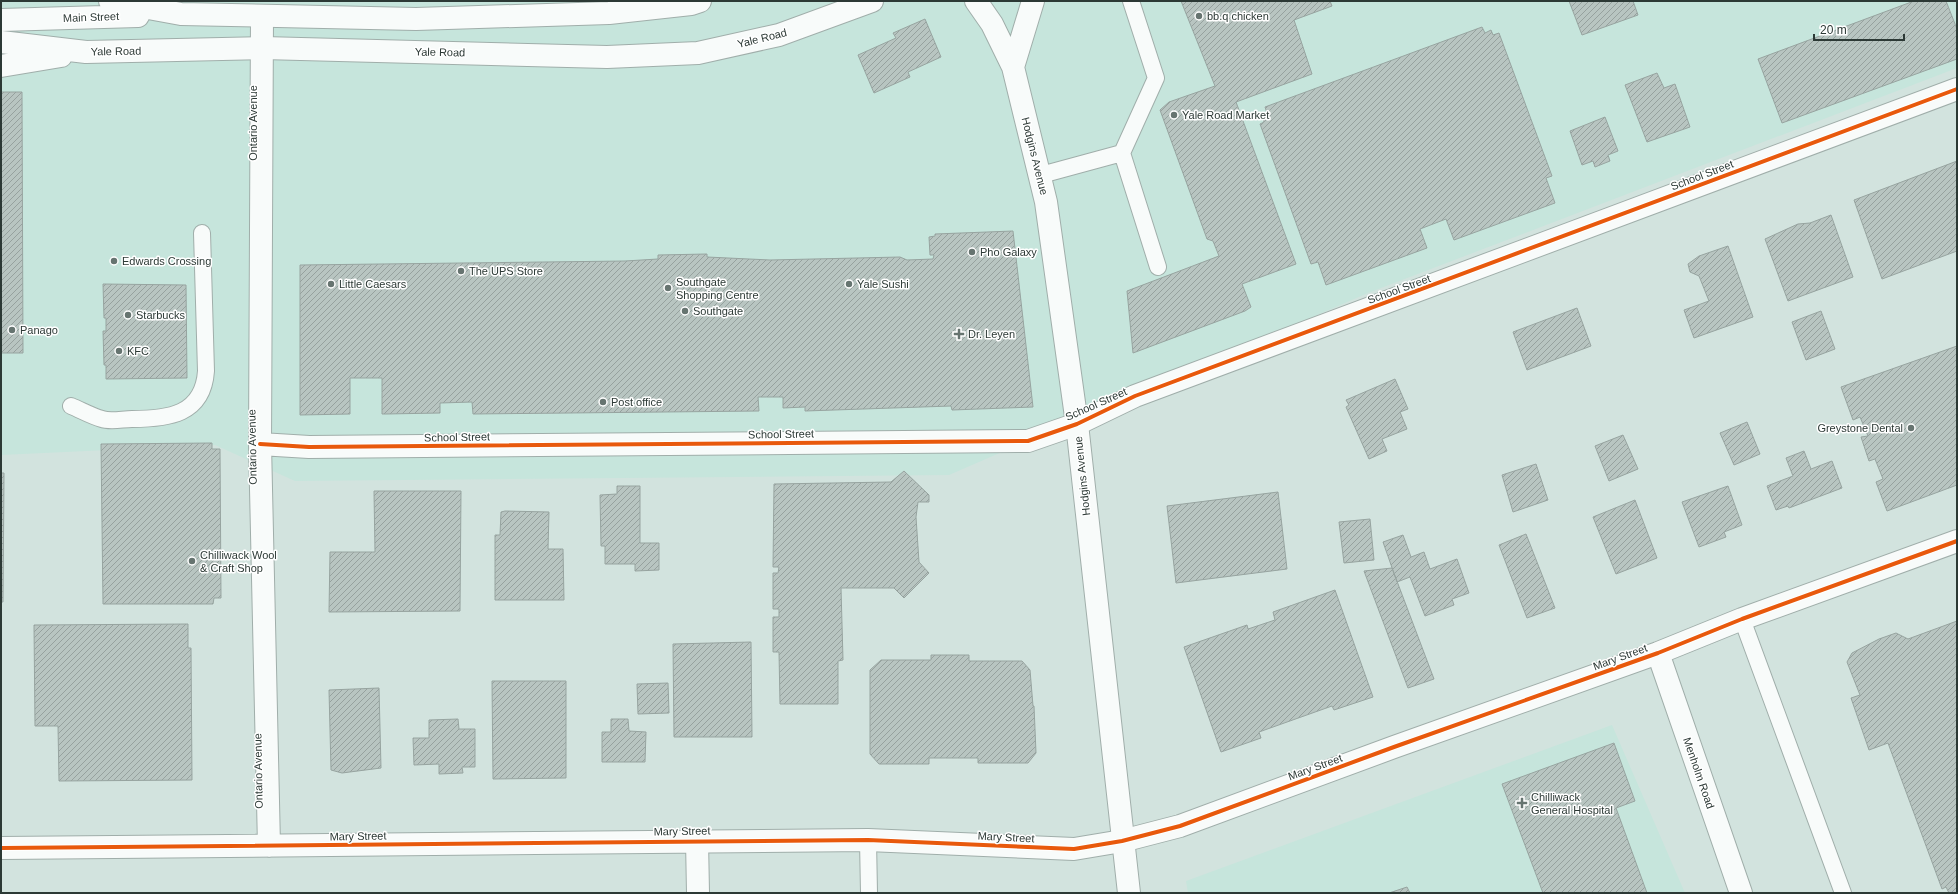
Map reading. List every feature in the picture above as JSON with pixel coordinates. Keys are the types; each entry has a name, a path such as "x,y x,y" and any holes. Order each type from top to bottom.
{"street":[{"path":"110,1 181,14 416,19 602,14 691,4 700,1"},
{"name":"Yale Road","path":"1,42 86,52 263,48 607,57 698,53 779,35 872,1"},
{"name":"Hodgins Avenue","path":"976,1 992,24 1013,68 1041,174 1046,202 1076,424 1129,893"},
{"path":"1013,68 1033,1"},
{"name":"Main Street","path":"1,20 181,14"},
{"name":"Ontario Avenue","path":"262,16 260,444 269,846"},
{"path":"1,66 86,52"},
{"name":"School Street","path":"260,444 309,447 1028,441 1076,424 1135,396 1957,89"},
{"name":"Mary Street","path":"1,848 697,840 868,840 1074,849 1122,841 1180,826 1394,746 1658,653 1742,619 1957,542"},
{"name":"Menholm Road","path":"1658,653 1741,893"},
{"path":"697,840 698,893"}],"lane":[{"path":"1131,1 1156,78 1122,153 1158,267"},
{"path":"1041,174 1122,153"},
{"path":"71,406 102,420 158,419 178,414 198,398 205,385 206,371 202,233"},
{"path":"1742,619 1843,893"},
{"path":"868,840 869,893"}],"shaded area":[{"path":"1,1 1957,1 1957,68 1368,293 949,475 295,481 215,445 1,455"},
{"name":"Chilliwack General Hospital","path":"1612,725 1685,893 1188,893 1186,881"}],"building":[{"path":"1181,1 1330,1 1332,6 1294,20 1312,74 1236,102 1296,264 1242,284 1251,307 1245,311 1133,353 1127,291 1219,256 1213,241 1207,239 1160,110 1169,102 1215,86"},
{"path":"1569,1 1633,1 1638,15 1582,35"},
{"path":"1914,1 1946,1 1957,29 1957,59 1782,123 1758,59"},
{"path":"925,19 941,57 908,72 910,77 874,93 858,55 896,38 893,33"},
{"path":"1482,27 1485,33 1491,30 1493,35 1499,33 1552,176 1546,178 1555,203 1454,240 1446,219 1420,229 1427,248 1326,285 1318,262 1311,264 1260,124 1264,122 1262,115 1267,113 1265,107"},
{"path":"1657,73 1664,88 1675,84 1690,127 1647,142 1625,85"},
{"path":"1,92 22,92 23,353 1,353"},
{"path":"1605,117 1618,151 1608,155 1610,161 1595,167 1593,161 1582,165 1570,131"},
{"path":"1957,161 1957,251 1882,279 1854,200"},
{"path":"1831,215 1853,277 1788,301 1765,239 1798,224 1810,223"},
{"path":"1013,231 1033,407 952,410 951,406 805,411 805,407 783,408 783,397 758,397 759,411 473,414 472,402 440,403 440,413 382,414 382,378 350,378 350,414 300,415 300,265 625,261 658,259 658,255 707,254 707,257 770,260 900,257 907,260 933,259 934,255 930,255 929,237 935,236 935,234"},
{"path":"1728,246 1753,317 1694,338 1684,310 1709,301 1699,276 1690,272 1688,264 1699,256"},
{"path":"103,284 186,285 187,378 106,379 103,331 106,331 106,318 104,318"},
{"path":"1577,308 1591,346 1527,370 1513,332"},
{"path":"1821,311 1835,349 1806,360 1792,322"},
{"name":"Greystone Dental","path":"1957,346 1957,485 1887,511 1876,482 1883,479 1875,459 1869,461 1861,437 1868,436 1860,417 1853,420 1841,387"},
{"path":"1395,379 1408,409 1400,412 1407,429 1382,439 1387,451 1369,459 1346,407 1349,405 1346,400"},
{"path":"1747,422 1760,454 1734,465 1720,433"},
{"path":"1623,435 1638,469 1609,481 1595,446"},
{"path":"212,443 212,449 220,449 221,598 214,598 213,604 103,604 101,444"},
{"path":"1804,451 1811,469 1832,461 1842,488 1789,508 1788,506 1776,510 1767,486 1793,476 1786,458"},
{"path":"1536,464 1548,500 1513,512 1502,475"},
{"path":"904,471 929,495 929,502 918,502 916,517 919,562 929,573 904,598 894,588 841,588 843,660 838,661 838,704 780,704 779,652 773,652 773,617 779,617 779,609 773,609 773,573 778,573 779,567 773,567 774,484 891,482"},
{"path":"1,473 4,473 3,602 1,602"},
{"path":"617,486 640,486 640,543 659,543 659,570 635,571 635,564 605,564 605,546 601,546 600,495 617,494"},
{"path":"1728,486 1742,525 1724,532 1726,537 1699,547 1682,502"},
{"path":"374,491 461,491 460,611 329,612 330,552 375,552"},
{"path":"1278,492 1287,569 1176,583 1167,506"},
{"path":"1635,500 1657,558 1616,574 1593,517"},
{"path":"501,512 549,512 548,549 563,549 564,600 495,600 495,535 500,535"},
{"path":"1370,519 1374,560 1344,563 1339,522"},
{"path":"1526,534 1555,608 1527,618 1499,545"},
{"path":"1403,535 1411,557 1424,552 1430,569 1457,559 1469,593 1452,599 1454,605 1425,616 1410,577 1397,582 1383,542"},
{"path":"1392,568 1434,679 1408,688 1364,571"},
{"path":"1335,590 1373,697 1334,710 1332,706 1259,732 1261,738 1221,752 1184,647 1247,625 1248,629 1275,620 1273,612"},
{"path":"1957,621 1957,893 1949,893 1946,887 1942,889 1888,743 1869,750 1851,698 1860,695 1847,662 1852,653 1879,639 1896,633 1908,639"},
{"path":"188,624 188,648 191,648 192,780 59,781 58,726 35,726 34,625"},
{"path":"751,642 752,737 674,737 673,644"},
{"path":"931,655 969,655 969,661 1022,661 1030,670 1034,706 1036,753 1028,763 978,763 978,758 929,758 929,764 879,764 870,754 870,670 881,660 931,660"},
{"path":"492,681 566,681 566,778 493,779"},
{"path":"668,683 669,713 638,714 637,684"},
{"path":"379,688 381,768 342,773 331,770 329,690"},
{"path":"458,719 459,729 475,729 475,767 462,767 463,773 439,774 439,764 414,765 413,738 429,738 429,720"},
{"path":"611,719 628,719 629,731 646,732 645,762 602,762 602,732 611,732"},
{"path":"1614,743 1635,801 1616,808 1647,893 1543,893 1502,784"},
{"path":"1407,887 1410,893 1389,893"}],"cycle path":[{"path":"260,444 309,447 1028,441 1077,424 1135,396 1957,89"},
{"path":"1,848 868,840 1074,849 1122,841 1180,826 1394,747 1658,653 1742,619 1957,541"}],"place":[{"name":"bb.q chicken","path":"1199,16"},
{"name":"Yale Road Market","path":"1174,115"},
{"name":"Pho Galaxy","path":"972,252"},
{"name":"Edwards Crossing","path":"114,261"},
{"name":"The UPS Store","path":"461,271"},
{"name":"Little Caesars","path":"331,284"},
{"name":"Yale Sushi","path":"849,284"},
{"name":"Southgate Shopping Centre","path":"668,288"},
{"name":"Southgate","path":"685,311"},
{"name":"Starbucks","path":"128,315"},
{"name":"Panago","path":"12,330"},
{"name":"Dr. Leyen","path":"959,334"},
{"name":"KFC","path":"119,351"},
{"name":"Post office","path":"603,402"},
{"name":"Greystone Dental","path":"1911,428"},
{"name":"Chilliwack Wool & Craft Shop","path":"192,561"},
{"name":"Chilliwack General Hospital","path":"1522,803"}]}
